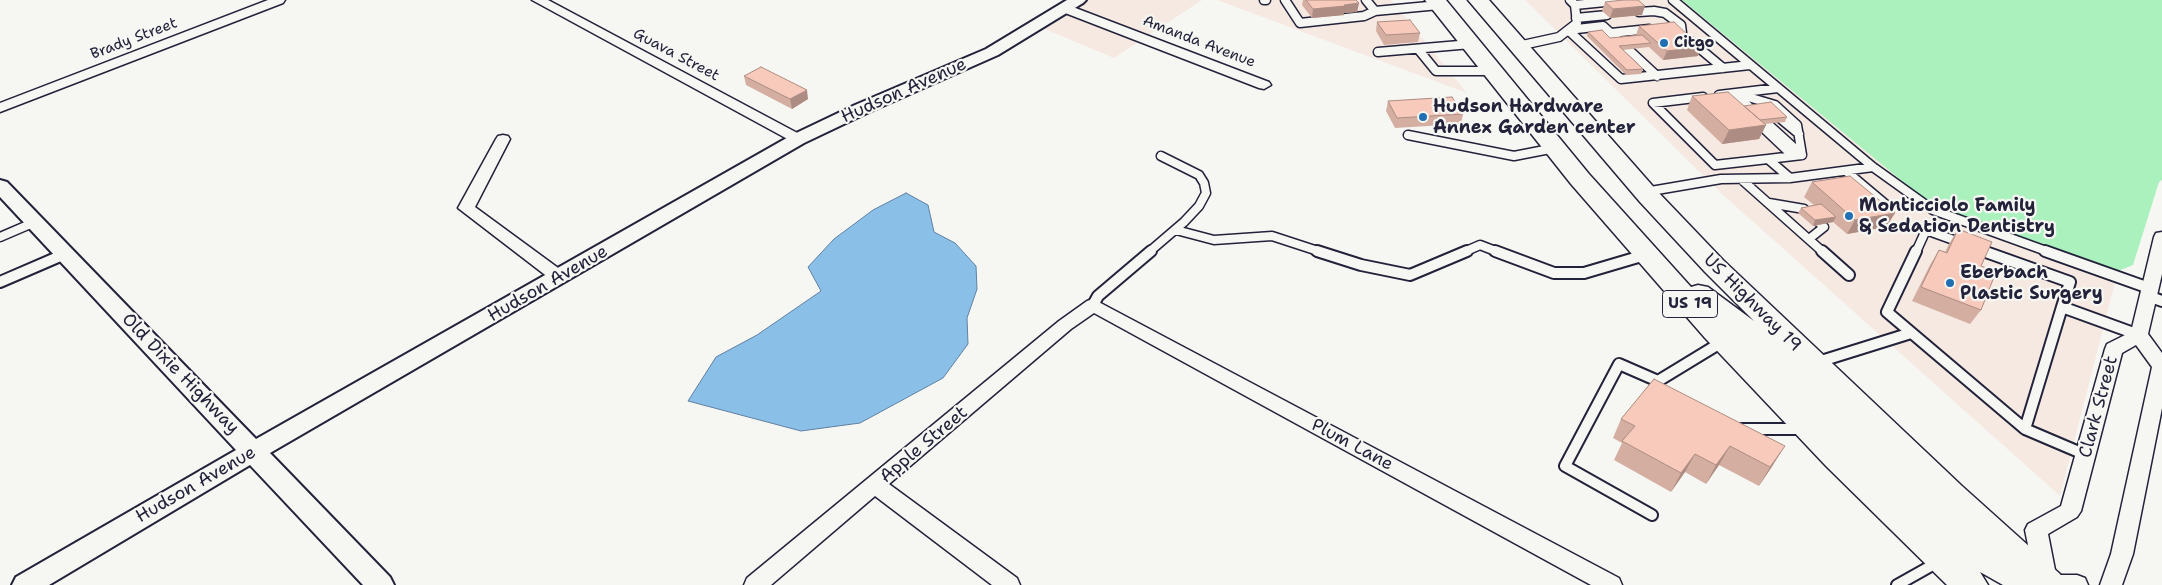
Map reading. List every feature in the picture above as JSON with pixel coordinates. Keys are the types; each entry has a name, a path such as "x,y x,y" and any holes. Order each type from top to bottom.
{"highway":[{"name":"US Highway 19","path":"1478,0 1644,192 1714,266 1950,495 2048,585"},
{"name":"US 19","path":"1437,2 1555,148 1646,254 1725,341 1811,429 1970,585"},
{"path":"1646,254 1745,329 1966,544 1985,558 2014,574 2048,585"}],"street":[{"name":"Brady Street","path":"0,108 279,0"},
{"name":"Guava Street","path":"538,0 798,139"},
{"name":"Hudson Avenue","path":"26,585 254,451 559,278 798,139 861,109 992,52 1071,4"},
{"name":"Amanda Avenue","path":"1071,4 1264,85"},
{"path":"503,138 466,208 559,278"},
{"name":"Old Dixie Highway","path":"0,186 380,585"},
{"path":"2139,335 2153,295 2162,237"},
{"name":"Apple Street","path":"756,585 876,486 1065,325 1093,305"},
{"name":"Plum Lane","path":"1093,305 1611,585"},
{"path":"2139,335 2162,343"},
{"path":"2110,585 2122,554 2161,366 2139,335"},
{"name":"Clark Street","path":"2048,585 2036,530 2070,510 2114,348 2139,335"},
{"path":"876,486 1009,585"},
{"path":"2048,585 2077,585"}],"lane":[{"path":"1284,0 1300,23 1364,16 1375,11 1437,2"},
{"path":"1366,0 1375,11"},
{"path":"1518,46 1559,37 1577,23 1573,3 1625,0"},
{"path":"1673,0 1873,167 1933,210 2153,295"},
{"path":"1639,12 1654,11 1666,13 1681,25 1679,32 1722,68"},
{"path":"1576,18 1607,15"},
{"path":"1568,30 1603,26 1656,76"},
{"path":"1611,33 1654,28"},
{"path":"1568,30 1621,79 1750,65"},
{"path":"1378,52 1471,44"},
{"path":"1418,49 1436,71 1493,71"},
{"path":"1778,88 1727,96 1653,103 1714,165 1794,156"},
{"path":"1727,96 1745,96 1774,105 1797,125 1800,145 1794,156"},
{"path":"1727,96 1794,156"},
{"path":"1745,96 1800,145"},
{"path":"1746,120 1794,156"},
{"path":"1408,135 1514,156 1555,148"},
{"path":"1093,305 1098,296 1176,230 1199,206 1206,194 1204,183 1199,176 1160,156"},
{"path":"1768,159 1790,178"},
{"path":"1644,192 1721,179 1790,178 1873,167"},
{"path":"1846,171 1890,208"},
{"path":"1742,179 1850,275"},
{"path":"1769,203 1804,209 1824,227 1809,239"},
{"path":"0,237 35,222"},
{"path":"1176,230 1214,240 1272,236 1361,265 1410,275 1480,245 1554,273 1584,273 1646,254"},
{"path":"2025,429 2070,282 1926,230 1887,312 2025,429 2086,455"},
{"path":"0,282 66,254"},
{"path":"2062,307 2139,335"},
{"path":"1813,364 1911,333"},
{"path":"1652,515 1565,466 1619,364 1661,385 1725,341"},
{"path":"1727,429 1811,429"},
{"path":"1897,585 1943,559"}],"shaded area":[{"path":"1089,0 1202,0 1114,58 1042,28"},
{"path":"1217,0 1391,0 1467,93"},
{"path":"1525,0 1682,0 1930,204 2118,271 2060,496 1721,193"}],"green space":[{"path":"1682,0 2162,0 2162,180 2159,182 2133,265 2118,271 1930,204"}],"water":[{"path":"906,193 928,205 934,232 955,243 976,266 977,289 967,318 968,344 943,378 860,423 801,431 688,401 716,357 757,335 821,291 808,267 834,239 873,210"}],"building":[{"path":"1306,0 1356,0 1359,3 1313,9"},
{"path":"1638,0 1645,6 1613,9 1605,2"},
{"path":"1410,20 1420,33 1386,35 1377,22"},
{"path":"1674,22 1701,47 1667,51 1639,26"},
{"path":"1602,30 1610,38 1642,35 1651,43 1619,46 1643,69 1627,70 1588,32"},
{"path":"761,67 807,90 790,99 744,76"},
{"path":"1728,92 1766,125 1729,130 1692,96"},
{"path":"1452,97 1463,114 1397,118 1388,101"},
{"path":"1771,102 1787,117 1760,120 1744,106"},
{"path":"1850,176 1895,213 1855,220 1812,182"},
{"path":"1821,204 1836,217 1815,220 1801,208"},
{"name":"Eberbach Plastic Surgery","path":"1958,229 1992,242 1981,266 1996,272 1981,310 1921,287 1939,250 1947,253"},
{"path":"1654,379 1785,446 1770,467 1730,446 1716,465 1695,454 1681,473 1622,441 1635,426 1621,419"}],"place":[{"name":"Citgo","path":"1664,43"},
{"name":"Hudson Hardware Annex Garden center","path":"1423,117"},
{"name":"Monticciolo Family & Sedation Dentistry","path":"1849,216"},
{"name":"Eberbach Plastic Surgery","path":"1950,283"}]}
